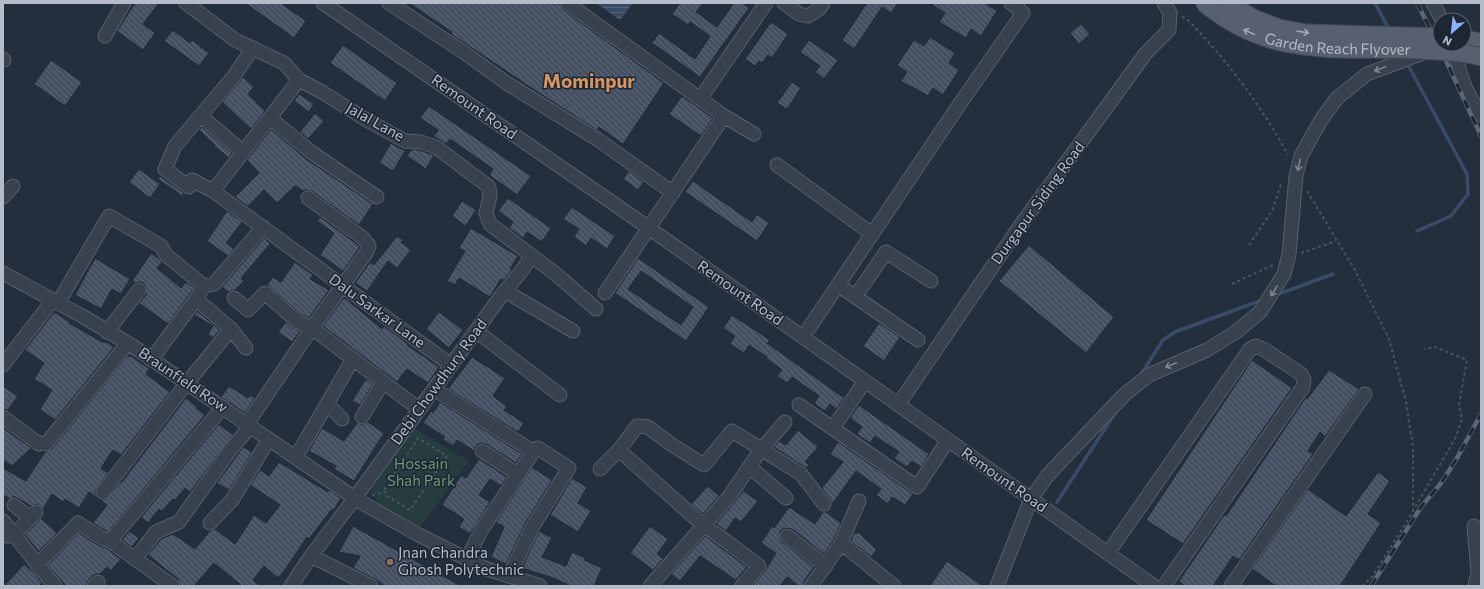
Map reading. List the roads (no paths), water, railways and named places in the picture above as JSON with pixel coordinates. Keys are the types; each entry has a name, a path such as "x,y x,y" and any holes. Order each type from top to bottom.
{"main road":[{"name":"Garden Reach Flyover","path":"1204,3 1215,13 1247,31 1268,40 1290,45 1320,48 1429,51 1481,57"},
{"name":"Garden Reach Flyover","path":"1228,3 1253,18 1279,28 1307,33 1432,36"}],"street":[{"path":"105,36 124,3"},
{"name":"Jalal Lane","path":"186,3 235,40 284,63 299,80 405,141 421,142 436,147 452,158 488,187 490,196 486,213 490,224 532,256"},
{"name":"Remount Road","path":"323,3 649,228 1154,586"},
{"path":"389,3 462,51 508,84 597,139 673,193"},
{"path":"566,3 724,116 754,134"},
{"path":"700,98 766,3"},
{"path":"784,3 799,14 808,16 819,9 823,3"},
{"path":"809,328 1023,13 1011,3"},
{"path":"1433,3 1438,12"},
{"name":"Durgapur Siding Road","path":"898,405 1020,226 1146,53 1169,30 1167,8"},
{"path":"243,152 201,116 234,76 253,48"},
{"path":"997,586 1030,499 1047,476 1124,395 1149,374 1207,350 1236,332 1260,312 1284,274 1289,254 1296,176 1301,156 1321,120 1337,98 1366,74 1429,51"},
{"path":"1457,52 1462,78 1481,115"},
{"path":"213,191 299,80"},
{"name":"Dalu Sarkar Lane","path":"201,116 175,146 165,169 189,187 192,180 213,191 451,365"},
{"path":"605,293 724,116"},
{"path":"270,118 311,152 377,197"},
{"path":"777,164 872,234"},
{"path":"3,198 13,186"},
{"path":"135,559 156,532 179,522 248,425 312,328 366,253 369,246 363,238 308,198"},
{"path":"3,365 56,302 109,216 161,246 166,255 204,286"},
{"path":"151,360 204,286 214,284 263,227"},
{"path":"855,297 886,252 931,281"},
{"path":"532,256 557,274 596,309"},
{"name":"Debi Chowdhury Road","path":"291,586 311,556 532,256"},
{"name":"Braunfield Row","path":"3,273 128,343 355,498 417,534 487,569 540,586"},
{"path":"838,285 918,340"},
{"path":"107,332 139,290"},
{"path":"505,291 574,331"},
{"path":"234,298 248,310 266,293 298,322 312,328 419,409"},
{"path":"196,299 231,330 246,348"},
{"path":"103,492 187,383 231,330"},
{"path":"476,331 560,395"},
{"path":"3,417 39,444 44,444 128,343"},
{"path":"1108,553 1250,349 1256,346 1265,350 1301,374 1304,380 1303,387 1164,586"},
{"path":"296,457 353,359"},
{"path":"833,428 865,381"},
{"path":"362,416 383,382"},
{"path":"434,389 531,450 538,448 569,468 533,526 509,576"},
{"path":"1231,586 1365,394"},
{"path":"327,404 342,419"},
{"path":"799,405 916,487 948,440"},
{"path":"110,541 223,407"},
{"path":"650,586 729,497 762,449 785,422"},
{"path":"600,469 619,450 637,426 648,427 672,445 704,465 732,431 801,474 824,504"},
{"path":"210,523 232,500 269,439"},
{"path":"467,559 482,529 531,455 531,450"},
{"path":"619,450 703,525 759,566 742,586"},
{"path":"482,452 518,474"},
{"path":"750,467 786,498"},
{"path":"811,586 841,543 859,501"},
{"path":"8,535 33,515 14,506"},
{"path":"3,521 8,535 55,586"},
{"path":"37,565 78,523 102,538 110,541 172,586"},
{"path":"1475,586 1478,572 1477,532"},
{"path":"787,536 826,566"},
{"path":"841,543 894,586"},
{"path":"311,556 371,586"}],"water":[{"path":"596,3 633,3 620,20"}],"waterway":[{"path":"1375,3 1390,31"},
{"path":"1407,63 1467,174 1468,194 1451,216 1417,231"},
{"path":"1276,295 1333,274"},
{"path":"1140,376 1163,340 1175,332 1262,300"},
{"path":"1057,502 1116,412"}],"railway":[{"path":"1417,3 1442,52 1481,136"},
{"path":"1371,586 1421,507 1442,482 1481,414"}],"place":[{"name":"Jnan Chandra Ghosh Polytechnic","path":"390,562"}],"district":[{"name":"Mominpur","path":"589,81"}],"park label":[{"name":"Hossain Shah Park","path":"421,472"}]}
